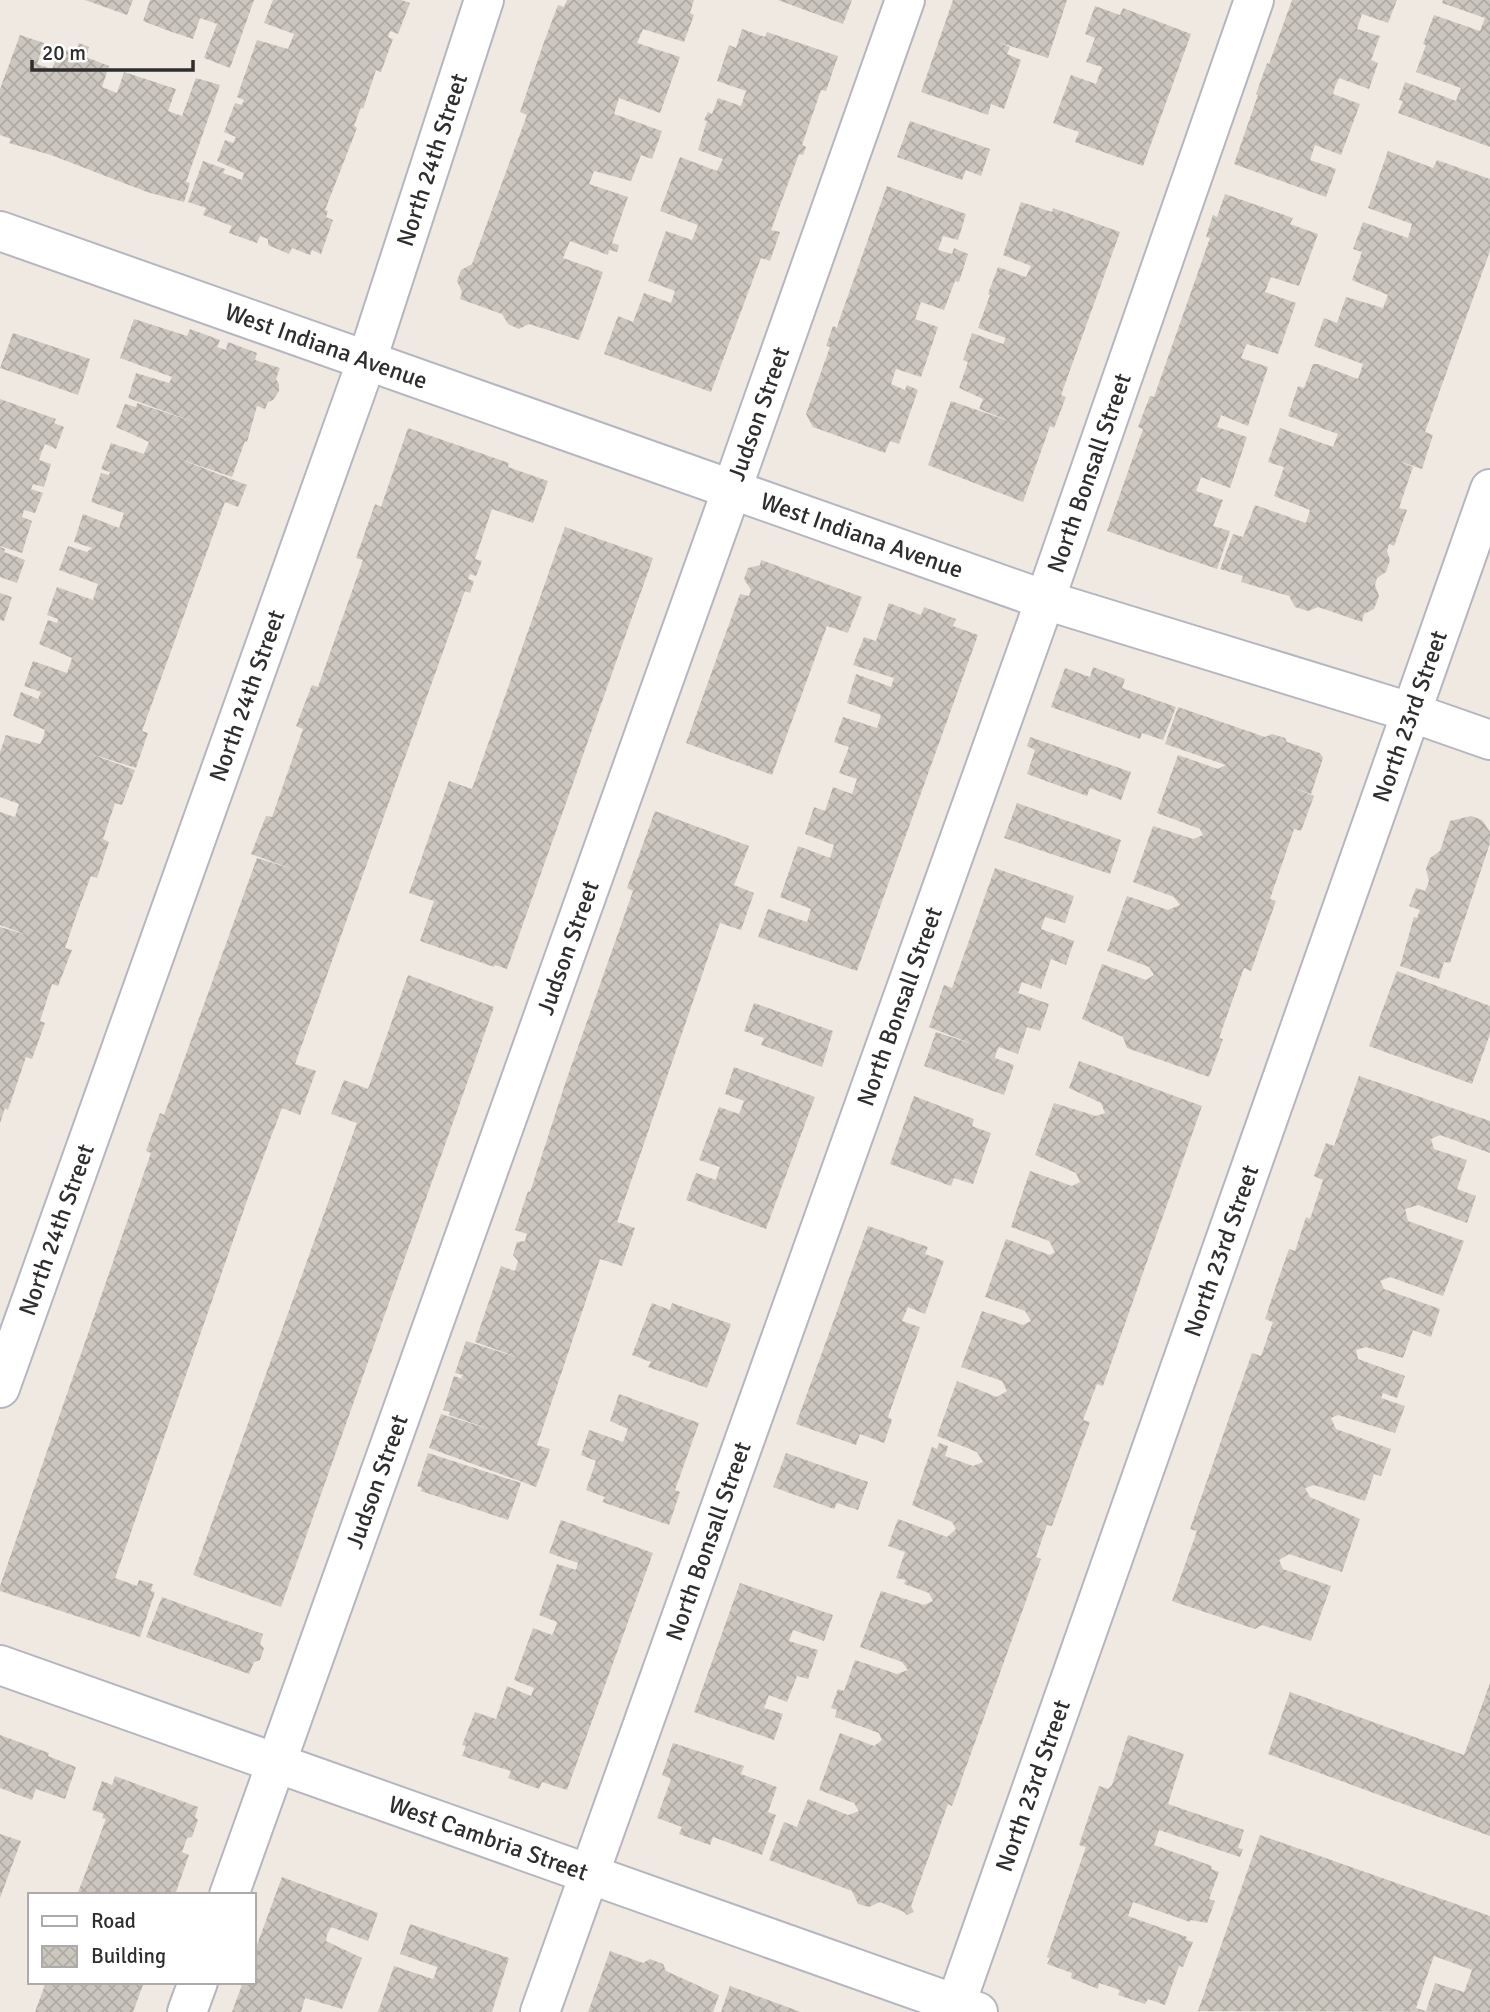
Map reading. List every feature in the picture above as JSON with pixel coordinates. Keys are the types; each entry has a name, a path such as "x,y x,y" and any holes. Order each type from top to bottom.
{"street":[{"name":"North 24th Street","path":"0,1388 367,360 484,0"},
{"name":"Judson Street","path":"230,1893 905,0"},
{"name":"North Bonsall Street","path":"540,2012 1045,600 1254,0"},
{"name":"West Indiana Avenue","path":"2,239 367,360 1045,600 1410,712 1490,740"},
{"name":"North 23rd Street","path":"962,2009 1410,712 1490,489"},
{"name":"West Cambria Street","path":"0,1665 962,2009"},
{"path":"187,2012 197,1984"}],"building":[{"path":"85,0 133,0 127,15"},
{"path":"150,0 254,0 230,68 204,58 217,24 200,18 193,39 169,31 143,21"},
{"path":"273,0 401,0 410,3 398,34 390,31 388,37 393,39 381,72 376,70 363,109 361,107 354,126 357,128 325,210 328,211 326,217 333,220 321,254 312,250 310,255 292,248 289,254 268,245 268,239 260,236 257,243 229,233 232,226 203,215 206,208 188,202 203,161 225,169 223,173 242,180 244,173 217,161 225,140 233,143 236,137 224,132 235,103 242,105 244,100 237,97 257,40 288,49 294,34 264,23"},
{"path":"567,0 694,0 690,13 694,15 684,42 643,29 637,43 680,57 660,113 619,98 614,114 662,131 652,159 641,155 631,181 594,171 589,184 628,197 612,243 619,245 617,252 609,250 608,255 570,241 563,258 603,272 579,340 529,324 519,329 508,324 502,314 460,299 462,292 457,281 461,270 472,264 527,115 520,112 544,42 558,5 564,7"},
{"path":"778,0 852,0 843,24"},
{"path":"953,0 1067,0 1048,58 998,42 1010,47 1007,54 1021,60 1004,109 991,104 988,115 921,92"},
{"path":"1292,0 1397,0 1388,23 1362,14 1357,29 1380,36 1371,60 1378,63 1369,89 1339,78 1335,87 1333,94 1360,104 1341,155 1315,145 1310,160 1336,169 1326,197 1234,164 1258,95 1256,94"},
{"path":"1443,0 1490,0 1490,147 1398,113 1403,101 1399,100 1405,82 1456,101 1461,88 1416,72 1426,45 1423,44 1434,15 1480,31 1485,18 1442,3"},
{"path":"1095,6 1120,15 1123,8 1191,34 1143,166 1075,142 1079,132 1053,123 1071,75 1096,84 1102,67 1086,62 1095,38 1085,34"},
{"path":"742,29 765,37 767,32 838,56 826,91 821,90 802,145 806,147 803,155 799,154 771,230 780,232 770,261 761,258 711,392 604,354 618,316 633,322 644,293 671,303 675,291 648,281 666,231 692,240 698,225 660,211 680,157 717,171 723,159 698,150 707,121 704,120 708,112 712,114 718,98 741,106 746,91 717,81 729,45 736,48"},
{"path":"20,35 44,43 37,64 52,69 60,48 75,53 79,43 89,47 86,57 109,66 102,87 117,93 124,72 176,89 168,111 182,116 196,78 220,85 186,182 190,183 184,202 147,192 51,155 9,143 11,139 0,135 0,89"},
{"path":"910,121 990,149 981,176 966,170 962,180 897,157"},
{"path":"1388,151 1433,168 1437,160 1490,179 1490,251 1425,432 1433,435 1422,469 1396,460 1413,467 1399,508 1407,510 1394,546 1389,544 1387,551 1390,560 1386,572 1377,578 1375,585 1379,596 1374,609 1364,614 1362,622 1318,607 1308,611 1295,607 1289,596 1241,582 1243,576 1220,569 1233,534 1243,537 1255,505 1306,523 1310,510 1274,496 1284,467 1268,462 1280,428 1333,447 1338,434 1288,416 1298,386 1304,388 1313,364 1358,379 1363,364 1314,346 1324,318 1337,323 1346,297 1383,308 1388,295 1352,280 1362,252 1353,249 1363,222 1408,238 1412,224 1368,208"},
{"path":"887,186 966,214 958,240 943,236 938,250 952,254 954,248 968,254 959,282 955,281 944,310 921,302 915,319 938,327 921,377 896,369 891,384 905,390 907,385 918,390 899,444 890,441 885,453 813,427 806,414 830,347 826,346 833,326 837,328"},
{"path":"1225,194 1293,218 1290,224 1318,234 1299,286 1271,277 1265,292 1296,303 1278,354 1247,344 1244,350 1241,358 1268,367 1248,426 1221,415 1217,427 1247,437 1230,488 1201,477 1196,491 1223,500 1213,526 1230,531 1217,569 1107,531 1143,429 1138,427 1150,396 1154,397 1210,238 1206,237 1213,215 1217,217"},
{"path":"1021,202 1052,212 1053,208 1120,232 1061,395 1066,397 1054,428 1050,426 1023,502 928,465 951,401 1012,422 979,409 983,399 959,388 968,362 963,360 972,333 1003,344 1006,338 978,328 998,267 1026,277 1031,266 1003,255"},
{"path":"134,319 187,336 190,329 220,340 217,347 226,350 228,342 257,353 255,360 280,368 276,379 279,391 265,409 257,406 247,442 245,441 232,477 177,458 247,485 238,507 225,502 142,731 148,733 136,768 88,753 135,770 122,805 115,803 103,839 109,842 97,878 91,876 77,913 65,948 72,950 58,986 52,984 40,1021 45,1023 32,1059 26,1057 8,1110 5,1108 0,1123 0,927 27,935 0,925 0,812 15,817 19,804 0,797 0,752 6,735 40,744 43,738 45,730 13,716 21,692 38,699 41,692 24,686 33,661 67,673 72,658 39,644 48,620 57,623 58,619 47,615 57,587 93,600 98,584 59,570 68,546 87,552 92,548 74,542 83,514 119,528 124,513 91,502 101,473 109,475 110,472 101,469 111,443 144,454 149,442 116,427 125,404 136,407 137,403 197,423 128,398 136,373 169,383 172,377 120,358"},
{"path":"13,333 90,359 78,395 0,368"},
{"path":"0,399 56,419 54,423 64,427 56,449 45,444 39,460 51,464 44,487 33,484 31,489 43,493 35,513 24,510 22,517 32,521 22,553 0,546"},
{"path":"408,428 509,463 508,467 548,481 533,523 492,509 475,559 482,561 476,576 470,574 468,579 474,581 470,593 465,591 463,596 295,1064 316,1071 300,1115 282,1108 115,1578 137,1586 139,1580 153,1584 151,1591 155,1592 140,1637 0,1591 0,1586 151,1153 146,1151 160,1113 164,1115 257,858 292,869 251,854 266,816 272,817 303,729 296,726 312,685 318,687 363,560 356,558 375,504 381,507"},
{"path":"565,527 653,558 507,969 420,941 434,901 409,893 449,781 472,789"},
{"path":"0,547 5,549 4,552 25,560 17,583 0,577"},
{"path":"761,560 862,597 848,633 827,626 772,775 686,743 740,594 749,596 751,590 744,579 748,568 760,565"},
{"path":"0,593 12,597 4,621 0,620"},
{"path":"889,603 921,615 924,607 956,619 953,626 978,635 857,971 758,937 768,909 807,922 811,909 780,897 798,846 830,858 834,845 805,834 814,807 825,811 833,787 852,794 857,779 839,773 849,747 834,742 843,717 877,728 881,715 847,703 856,674 891,687 894,678 853,665 864,637 876,641"},
{"path":"1093,667 1125,679 1122,688 1176,707 1163,740 1142,733 1140,739 1051,707 1065,668 1090,677"},
{"path":"1178,707 1265,737 1272,734 1285,738 1287,742 1320,753 1323,758 1311,794 1286,785 1314,796 1301,831 1294,829 1270,899 1276,901 1251,971 1244,968 1219,1038 1223,1039 1209,1077 1127,1048 1123,1037 1082,1019 1102,964 1146,980 1154,975 1149,967 1107,951 1127,896 1168,910 1180,905 1174,897 1133,882 1153,826 1193,839 1203,835 1200,829 1157,813 1178,755 1218,769 1226,765 1165,744"},
{"path":"1030,737 1131,772 1121,800 1090,788 1087,796 1027,774 1035,750 1027,746"},
{"path":"1017,803 1121,840 1110,874 1004,838"},
{"path":"655,811 749,846 734,885 754,893 741,930 720,923 617,1222 635,1228 622,1266 600,1259 537,1445 550,1449 536,1487 429,1448 441,1414 495,1431 449,1415 450,1412 443,1410 454,1376 471,1382 461,1378 463,1375 455,1373 466,1341 523,1359 475,1342 501,1266 515,1271 518,1261 513,1255 517,1242 525,1241 527,1234 515,1230 633,891 627,888"},
{"path":"1471,816 1482,820 1490,832 1490,843 1450,963 1444,962 1439,979 1400,966 1414,917 1417,918 1420,910 1409,906 1416,888 1425,891 1429,881 1426,869 1430,858 1440,851 1450,821"},
{"path":"995,868 1074,896 1065,923 1045,917 1041,929 1074,941 1066,965 1051,959 1041,989 1022,982 1018,993 1049,1004 1040,1031 1027,1027 1018,1054 999,1047 996,1053 995,1058 1014,1065 1004,1095 924,1066 936,1032 972,1044 929,1027 944,985 952,988"},
{"path":"1397,971 1490,1006 1490,1034 1472,1084 1369,1046"},
{"path":"408,975 494,1007 281,1607 193,1575 357,1123 331,1114 344,1080 368,1089"},
{"path":"754,1003 833,1031 822,1067 761,1045 764,1038 744,1031"},
{"path":"1079,1061 1202,1106 1103,1386 1097,1384 1083,1420 1090,1422 1052,1526 1047,1525 1036,1557 1041,1559 952,1806 948,1804 911,1906 914,1912 907,1915 880,1902 869,1907 858,1904 852,1891 769,1860 784,1822 797,1827 808,1799 848,1815 859,1811 854,1803 819,1790 840,1733 874,1746 882,1740 879,1733 835,1717 837,1710 831,1708 838,1689 844,1691 855,1660 897,1674 908,1670 902,1662 860,1647 881,1591 924,1605 933,1601 929,1593 904,1584 906,1580 896,1578 905,1552 888,1546 898,1519 947,1537 956,1529 952,1522 912,1505 932,1447 937,1449 939,1443 948,1446 945,1456 973,1466 983,1462 977,1452 937,1436 957,1381 997,1397 1007,1391 1002,1381 961,1367 982,1311 1023,1325 1031,1321 1025,1311 985,1297 1006,1239 1050,1255 1055,1252 1049,1241 1011,1227 1030,1171 1072,1186 1080,1182 1076,1173 1035,1155 1054,1103 1096,1116 1105,1113 1101,1103 1069,1088"},
{"path":"734,1067 815,1097 766,1229 686,1200 696,1173 716,1180 720,1167 699,1160 719,1107 739,1114 744,1101 725,1094"},
{"path":"1359,1076 1490,1121 1490,1153 1440,1135 1431,1139 1434,1149 1467,1160 1457,1189 1476,1196 1467,1223 1418,1205 1405,1209 1408,1221 1464,1241 1443,1296 1390,1277 1380,1281 1384,1289 1440,1309 1431,1337 1413,1330 1403,1358 1366,1347 1356,1350 1358,1359 1405,1376 1397,1398 1383,1393 1381,1398 1405,1406 1395,1433 1338,1415 1331,1418 1336,1429 1391,1449 1381,1476 1374,1474 1365,1501 1314,1485 1305,1488 1310,1497 1360,1519 1342,1572 1289,1554 1279,1560 1283,1569 1331,1586 1311,1641 1262,1625 1255,1629 1172,1601 1197,1531 1190,1529 1252,1353 1261,1356 1273,1322 1265,1319 1289,1249 1295,1251 1306,1217 1310,1219 1323,1180 1314,1176 1326,1143 1334,1146"},
{"path":"914,1096 974,1119 972,1126 991,1133 973,1184 954,1178 951,1186 890,1164"},
{"path":"868,1226 928,1247 925,1254 944,1261 925,1314 908,1307 902,1321 920,1327 888,1417 892,1420 884,1443 860,1434 856,1445 796,1424"},
{"path":"652,1303 670,1310 672,1303 731,1324 707,1388 648,1367 651,1362 632,1355"},
{"path":"619,1394 699,1423 675,1490 680,1492 669,1525 602,1502 605,1497 586,1490 596,1461 581,1455 589,1430 623,1442 628,1429 610,1421"},
{"path":"428,1453 521,1483 508,1520 421,1491 422,1488 417,1486"},
{"path":"786,1453 868,1482 858,1510 837,1503 834,1509 773,1487"},
{"path":"561,1520 653,1553 567,1790 542,1782 539,1789 508,1778 511,1771 462,1756 466,1746 462,1745 475,1712 496,1719 507,1686 531,1696 534,1688 514,1680 533,1628 552,1635 555,1629 557,1622 539,1615 557,1564 576,1570 578,1563 549,1553"},
{"path":"740,1583 833,1615 824,1641 793,1630 789,1641 818,1650 808,1679 797,1676 787,1702 769,1695 764,1708 783,1714 774,1740 694,1712"},
{"path":"162,1597 263,1634 260,1644 264,1648 260,1660 254,1662 249,1674 146,1637"},
{"path":"1490,1683 1490,1836 1268,1754 1290,1692 1464,1755"},
{"path":"0,1735 49,1753 48,1756 76,1767 65,1799 36,1789 32,1800 0,1788"},
{"path":"1128,1735 1184,1754 1168,1804 1244,1830 1238,1848 1243,1849 1240,1857 1159,1830 1154,1845 1212,1866 1211,1869 1219,1872 1209,1899 1215,1901 1207,1923 1190,1922 1133,1902 1128,1916 1187,1937 1186,1940 1193,1942 1183,1967 1179,1966 1165,2005 1148,1999 1145,2004 1118,1995 1120,1990 1099,1983 1098,1989 1071,1978 1072,1973 1047,1964 1050,1958 1047,1957 1086,1847 1079,1845 1099,1786 1108,1789 1112,1785"},
{"path":"673,1743 744,1766 741,1774 777,1787 768,1812 776,1815 762,1855 713,1837 710,1845 679,1834 682,1827 657,1818 671,1779 662,1775"},
{"path":"115,1776 198,1807 195,1817 198,1820 192,1837 187,1838 182,1852 189,1855 176,1893 78,1893 106,1819 102,1818 104,1814 92,1810 102,1781 112,1785"},
{"path":"0,1834 21,1841 0,1898"},
{"path":"1260,1835 1490,1916 1490,2012 1198,2011","holes":["1434,1956 1472,1970 1464,1992 1435,1983 1426,2011 1416,2008"]},
{"path":"282,1877 378,1913 368,1941 331,1927 327,1935 326,1941 362,1958 342,2009 305,1998 301,2012 232,2012 242,1984 256,1984 256,1948"},
{"path":"410,1924 509,1958 492,2012 378,2012 394,1966 433,1979 436,1972 437,1967 400,1954"},
{"path":"610,1951 643,1963 650,1959 663,1964 666,1971 719,1995 713,2012 588,2012"},
{"path":"45,1984 143,1984 133,2012 35,2012"},
{"path":"730,1986 801,2012 721,2012"}]}
